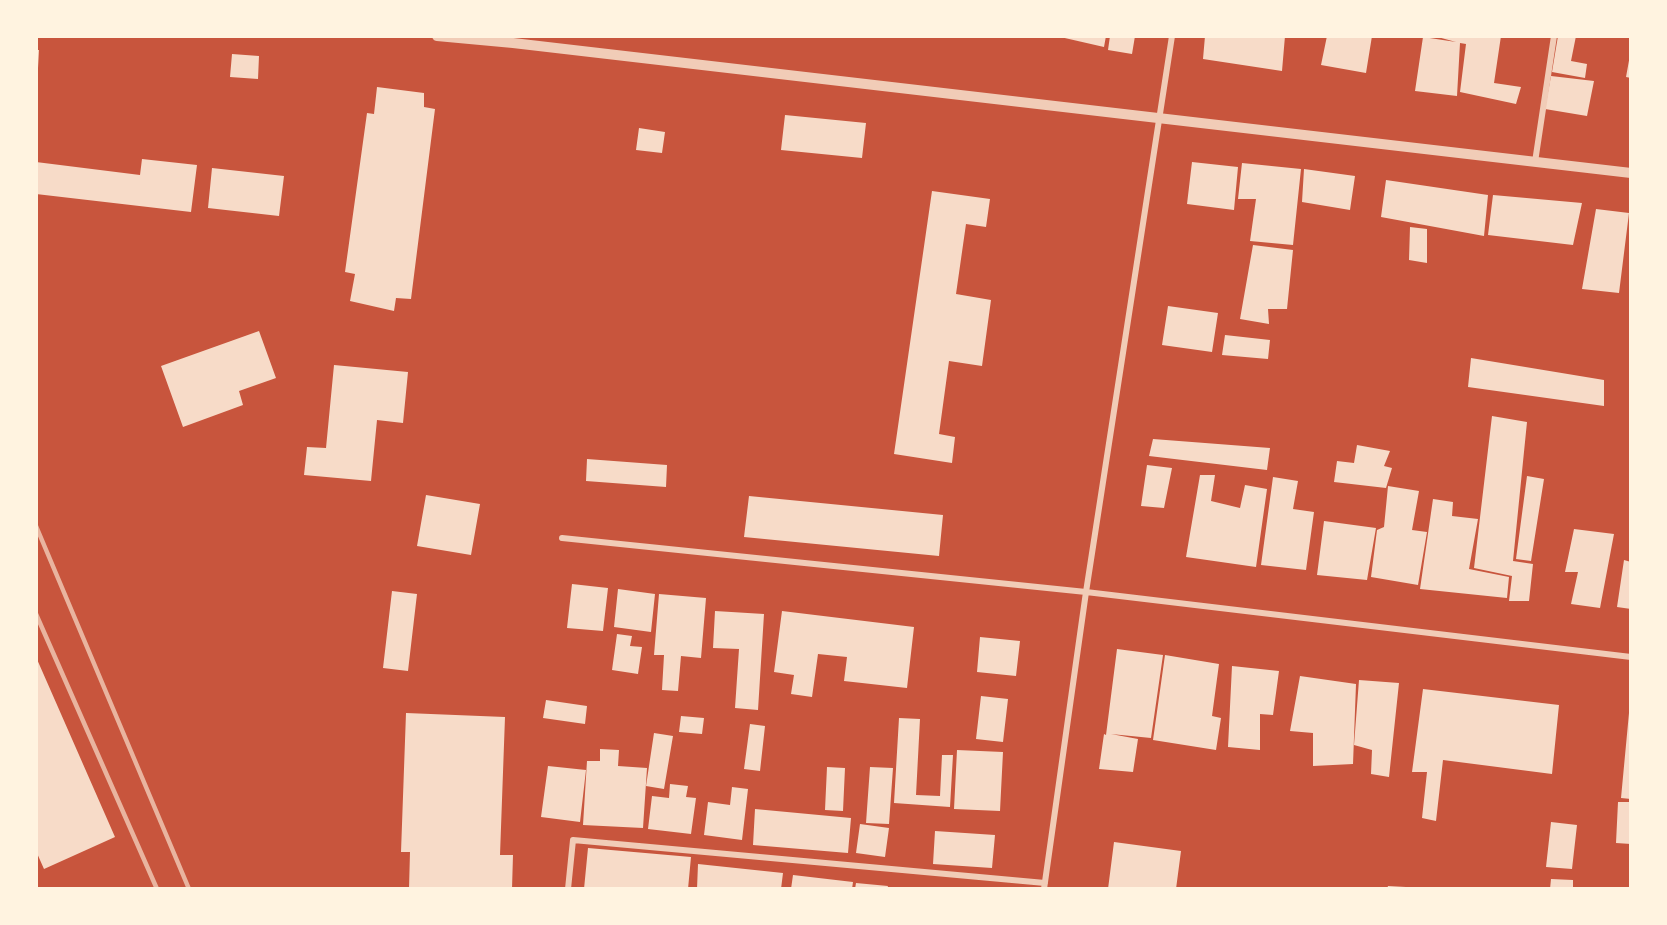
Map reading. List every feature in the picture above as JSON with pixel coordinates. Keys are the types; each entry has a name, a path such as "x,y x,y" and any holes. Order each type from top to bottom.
{"street":[{"path":"437,36 514,39 1160,119 1631,173"},
{"path":"568,889 573,840 1044,886 1086,592 1172,36"},
{"path":"1535,162 1554,36"},
{"path":"562,537 1086,592 1631,657"}],"building":[{"path":"1056,36 1106,36 1104,47"},
{"path":"1110,36 1135,36 1132,54 1108,50"},
{"path":"1205,36 1285,36 1282,71 1203,59"},
{"path":"1327,36 1372,36 1366,73 1321,65"},
{"path":"1434,36 1501,36 1494,83 1521,87 1516,104 1460,92 1466,44 1460,43 1457,96 1415,91 1423,37 1456,42"},
{"path":"1558,36 1576,36 1571,61 1587,64 1585,78 1552,72"},
{"path":"36,50 39,50 38,68 36,67"},
{"path":"232,54 259,56 258,79 230,77"},
{"path":"1631,55 1631,78 1626,77"},
{"path":"1551,76 1594,81 1587,116 1545,109"},
{"path":"377,87 424,93 424,107 435,109 411,299 396,298 394,311 350,301 355,274 345,272 367,113 374,114"},
{"path":"785,115 866,123 862,158 781,150"},
{"path":"639,128 665,132 662,153 636,150"},
{"path":"142,159 197,165 191,212 36,194 36,162 140,175"},
{"path":"1192,162 1238,167 1234,210 1187,204"},
{"path":"1242,163 1301,169 1293,245 1250,241 1256,199 1238,199"},
{"path":"212,168 284,176 279,216 208,208"},
{"path":"1304,169 1355,176 1350,210 1302,202"},
{"path":"1386,180 1488,195 1484,236 1381,217"},
{"path":"932,191 990,199 986,227 966,224 956,294 991,300 982,366 949,361 939,434 955,437 952,463 894,454"},
{"path":"1493,195 1582,203 1573,245 1488,235"},
{"path":"1596,209 1629,213 1619,293 1582,289"},
{"path":"1410,227 1427,229 1427,263 1409,260"},
{"path":"1253,245 1293,250 1287,309 1268,309 1269,324 1240,319"},
{"path":"1168,306 1218,313 1212,352 1162,345"},
{"path":"259,331 276,378 239,391 243,405 183,427 161,366"},
{"path":"1225,335 1270,340 1268,359 1222,355"},
{"path":"1471,358 1604,380 1604,406 1468,387"},
{"path":"334,365 408,372 403,423 377,420 371,481 304,475 307,447 326,448"},
{"path":"1492,416 1527,422 1513,561 1533,564 1529,601 1509,601 1512,576 1474,568"},
{"path":"1153,439 1270,448 1267,470 1149,456"},
{"path":"1357,445 1390,451 1384,466 1392,468 1386,488 1334,482 1337,461 1354,463"},
{"path":"587,459 667,465 666,487 586,481"},
{"path":"1147,465 1172,468 1164,508 1141,506"},
{"path":"1200,475 1215,475 1211,501 1240,508 1245,485 1267,489 1256,567 1186,557"},
{"path":"1527,476 1544,479 1531,561 1516,559"},
{"path":"1273,477 1298,481 1293,509 1314,512 1306,570 1261,565"},
{"path":"1388,486 1419,491 1412,530 1427,532 1418,585 1371,577 1377,530 1384,527"},
{"path":"426,495 480,504 471,555 417,546"},
{"path":"749,496 943,515 939,556 744,537"},
{"path":"1433,499 1453,502 1452,516 1478,519 1469,569 1509,577 1507,598 1420,589"},
{"path":"1324,521 1376,528 1367,580 1317,575"},
{"path":"1574,529 1614,534 1600,608 1571,604 1578,572 1565,572"},
{"path":"1624,560 1631,562 1631,609 1617,607"},
{"path":"572,584 608,588 603,631 567,628"},
{"path":"618,589 655,594 651,632 614,627"},
{"path":"392,591 417,594 408,671 383,668"},
{"path":"659,594 706,598 701,658 681,656 678,691 662,690 664,655 654,655"},
{"path":"715,611 764,614 758,710 735,708 739,649 713,648"},
{"path":"782,611 914,627 907,688 844,681 847,657 818,654 812,697 791,694 794,675 774,672"},
{"path":"617,634 632,636 630,646 642,647 638,674 612,670"},
{"path":"980,637 1020,641 1016,676 977,672"},
{"path":"1117,649 1163,655 1151,738 1111,734 1138,739 1133,772 1099,769 1104,734 1106,735"},
{"path":"1165,655 1219,664 1212,716 1221,718 1216,750 1153,740"},
{"path":"36,657 115,837 44,869 36,851"},
{"path":"1232,666 1279,671 1273,715 1260,714 1260,750 1228,747"},
{"path":"1300,676 1356,684 1353,764 1313,766 1313,733 1290,731"},
{"path":"1359,680 1399,683 1389,777 1371,774 1372,750 1354,745"},
{"path":"1423,689 1559,705 1552,774 1443,760 1436,821 1422,818 1427,772 1412,772"},
{"path":"981,696 1008,699 1003,742 976,739"},
{"path":"546,700 587,706 585,724 543,718"},
{"path":"406,713 505,717 500,855 513,855 512,889 409,889 410,852 401,852"},
{"path":"1629,713 1631,713 1631,799 1621,798"},
{"path":"681,716 704,718 702,734 679,732"},
{"path":"899,718 920,719 916,795 940,796 942,755 953,755 950,807 894,803"},
{"path":"750,724 765,726 760,771 744,769"},
{"path":"654,733 673,736 664,789 646,786"},
{"path":"600,749 619,750 618,766 647,768 643,828 583,825 587,761 600,761"},
{"path":"957,750 1003,752 1000,811 954,809"},
{"path":"548,766 586,770 580,822 541,817"},
{"path":"827,767 845,768 843,811 825,810"},
{"path":"870,767 893,768 889,824 866,823"},
{"path":"670,784 688,786 686,797 696,798 691,834 648,829 652,796 669,798"},
{"path":"732,787 748,789 742,840 704,835 708,802 730,805"},
{"path":"1618,802 1631,802 1631,844 1616,843"},
{"path":"755,809 851,818 848,853 753,845"},
{"path":"1551,822 1577,825 1572,869 1546,867"},
{"path":"860,824 889,828 885,857 856,853"},
{"path":"935,831 995,835 992,868 933,864"},
{"path":"1114,842 1181,851 1176,889 1108,889"},
{"path":"588,848 691,857 688,889 584,889"},
{"path":"698,864 783,873 781,889 697,889"},
{"path":"793,875 853,882 852,889 791,889"},
{"path":"1551,879 1573,880 1573,889 1550,889"},
{"path":"856,883 888,886 887,889 855,889"},
{"path":"1388,886 1406,887 1406,889 1387,889"}],"railway":[{"path":"36,526 189,889"},
{"path":"36,614 157,889"}]}
